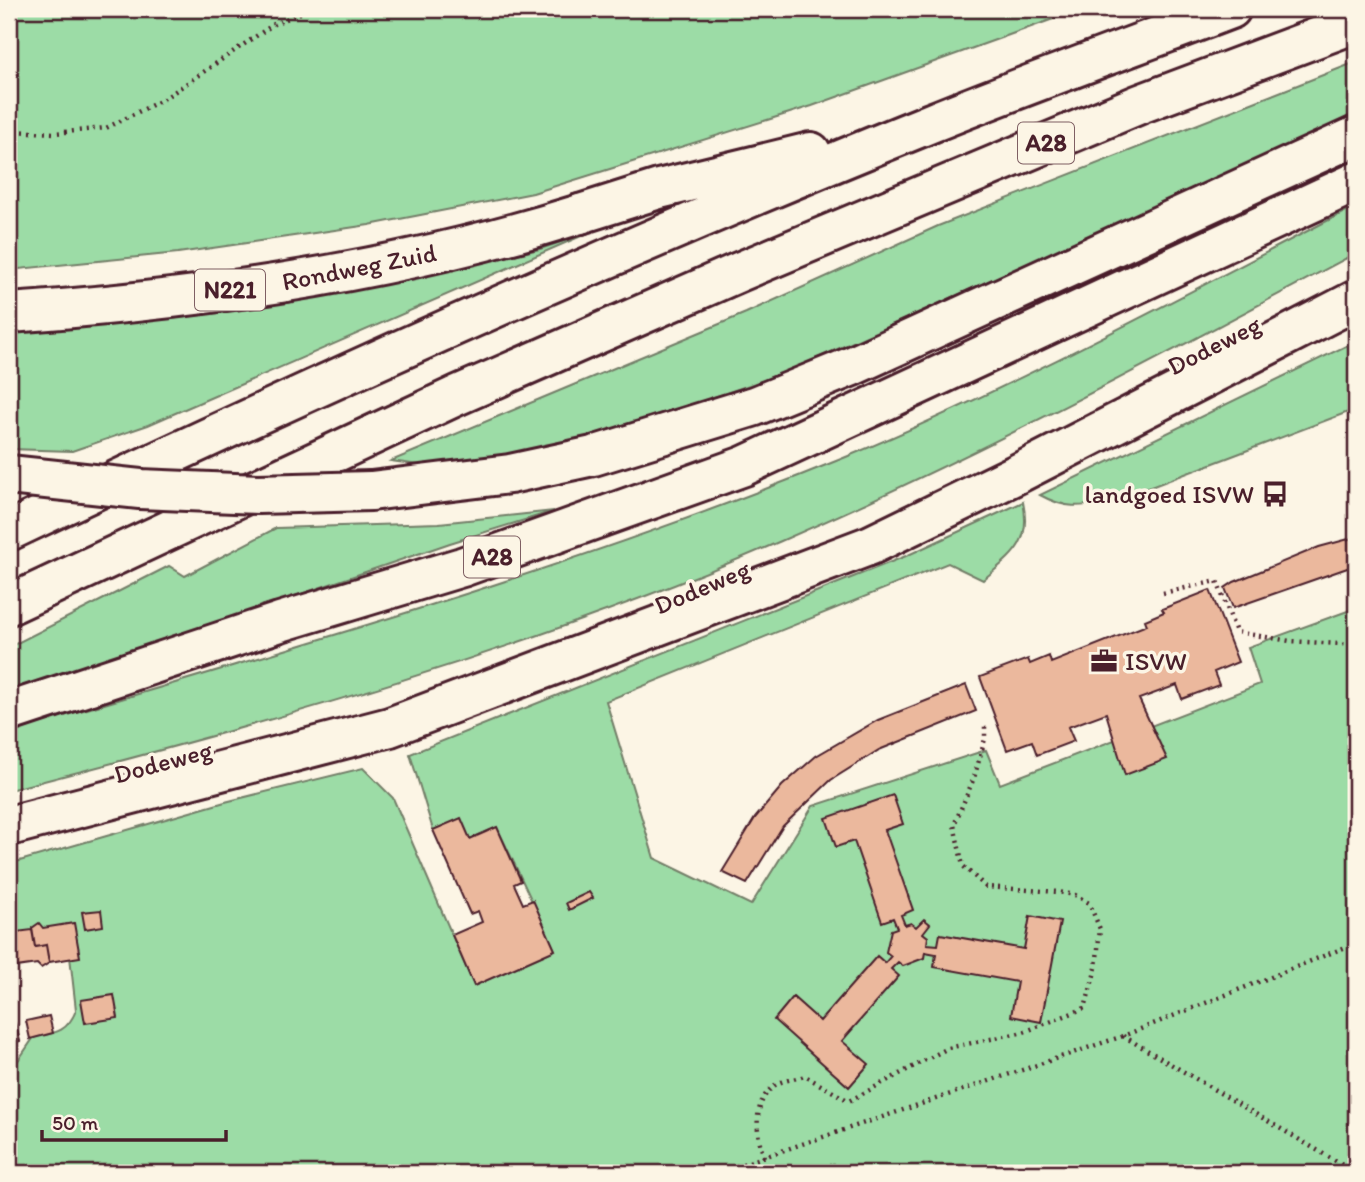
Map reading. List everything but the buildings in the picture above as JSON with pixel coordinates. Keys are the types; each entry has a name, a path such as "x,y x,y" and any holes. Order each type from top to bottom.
{"main road":[{"name":"A28","path":"9,531 206,438 636,245 934,122 1231,9"},
{"name":"A28","path":"9,605 458,395 739,272 1140,104 1356,23"},
{"name":"A28","path":"580,214 659,189 934,122"},
{"name":"A28","path":"9,475 140,489 258,494 372,491 510,474 593,456 755,406 850,367 1356,136"},
{"name":"A28","path":"9,712 280,622 462,567 744,466 1356,182"},
{"name":"Rondweg Zuid","path":"9,313 150,301 265,285 449,249 580,214"},
{"name":"Dodeweg","path":"9,826 390,727 870,545 1017,474 1356,300"},
{"name":"A28","path":"372,491 428,501 530,487 656,464 737,443 962,366"}],"path":[{"path":"9,131 55,133 106,128 162,100 275,24 310,9"},
{"path":"1163,593 1217,581 1236,632 1290,641 1356,645"},
{"path":"764,1157 757,1132 760,1103 775,1085 805,1076 849,1101 948,1048 1024,1032 1085,1009 1096,968 1100,929 1089,903 1075,895 1058,892 986,887 963,866 954,825 974,778 985,739 985,725"},
{"path":"716,1173 1122,1036 1356,943"},
{"path":"1122,1036 1356,1173"}],"green space":[{"path":"9,9 1081,9 812,106 533,193 369,225 178,253 9,270"},
{"path":"1356,62 1356,116 782,374 591,439 506,457 433,467 391,461 746,313 938,226"},
{"path":"1356,206 1356,253 999,439 781,541 592,616 400,681 205,738 9,790 9,732 431,605 536,571 744,497 846,457 976,399"},
{"path":"588,233 148,425 72,451 9,449 9,329 170,319 266,306 411,278 540,249"},
{"path":"1356,341 1356,409 1114,501 1085,506 1068,505 1040,495"},
{"path":"1023,502 1025,528 1022,539 1011,555 983,580 948,563 606,701 654,858 751,905 813,806 986,750 1000,784 1260,684 1248,647 1356,608 1356,1173 9,1173 9,1074 34,1037 54,1033 65,1027 76,1010 67,930 16,937 9,931 9,864 225,802 363,768 393,798 474,986 555,950 497,827 470,839 433,830 410,754 906,556"},
{"path":"554,511 450,543 9,694 9,647 169,566 185,576 276,528 439,523"}],"place":[{"name":"landgoed ISVW","path":"1275,494"},
{"name":"ISVW","path":"1104,661"}]}
